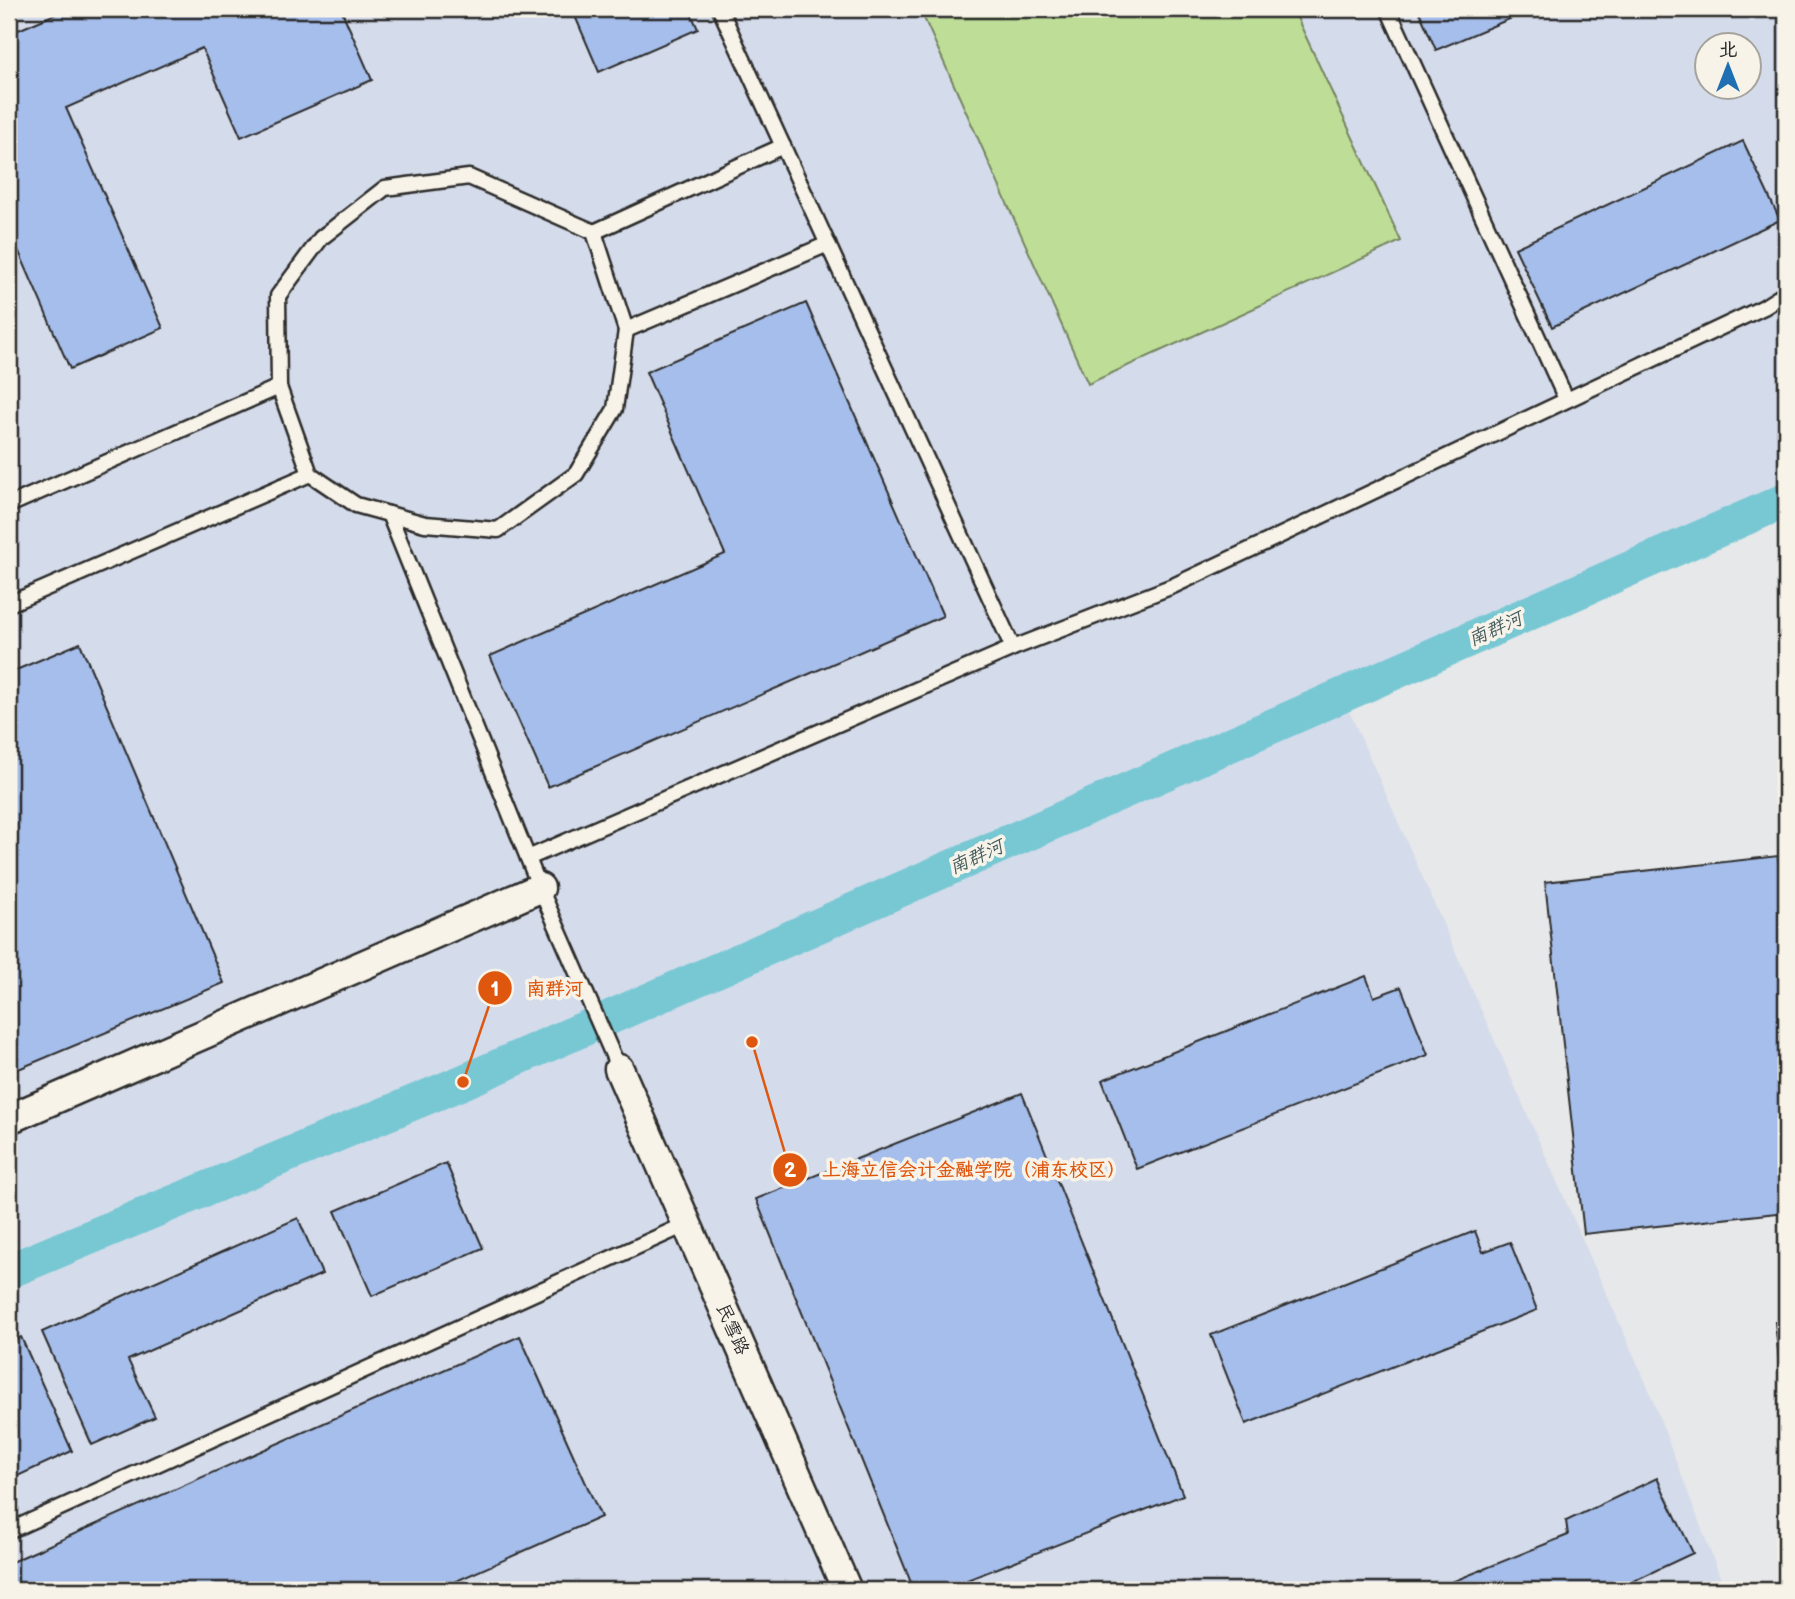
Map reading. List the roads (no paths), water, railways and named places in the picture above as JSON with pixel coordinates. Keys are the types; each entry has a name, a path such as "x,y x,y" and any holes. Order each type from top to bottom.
{"street":[{"path":"9,1119 541,888"},
{"name":"民雪路","path":"620,1069 847,1590"}],"lane":[{"path":"720,9 1013,648"},
{"path":"1388,9 1566,398"},
{"path":"594,232 783,146"},
{"path":"469,177 594,232 626,330 615,409 576,474 498,530 425,524 356,505 310,474 279,387 278,296 321,237 385,188 469,177"},
{"path":"626,330 828,244"},
{"path":"528,858 1013,648 1172,586 1764,307 1786,293"},
{"path":"9,505 279,387"},
{"path":"9,604 310,474"},
{"path":"389,514 528,858 620,1069"},
{"path":"9,1531 687,1224"}],"waterway":[{"name":"南群河","path":"9,1271 463,1082 1786,500"}],"place":[{"name":"上海立信会计金融学院（浦东校区）","path":"752,1042"},
{"name":"南群河","path":"463,1082"}]}
